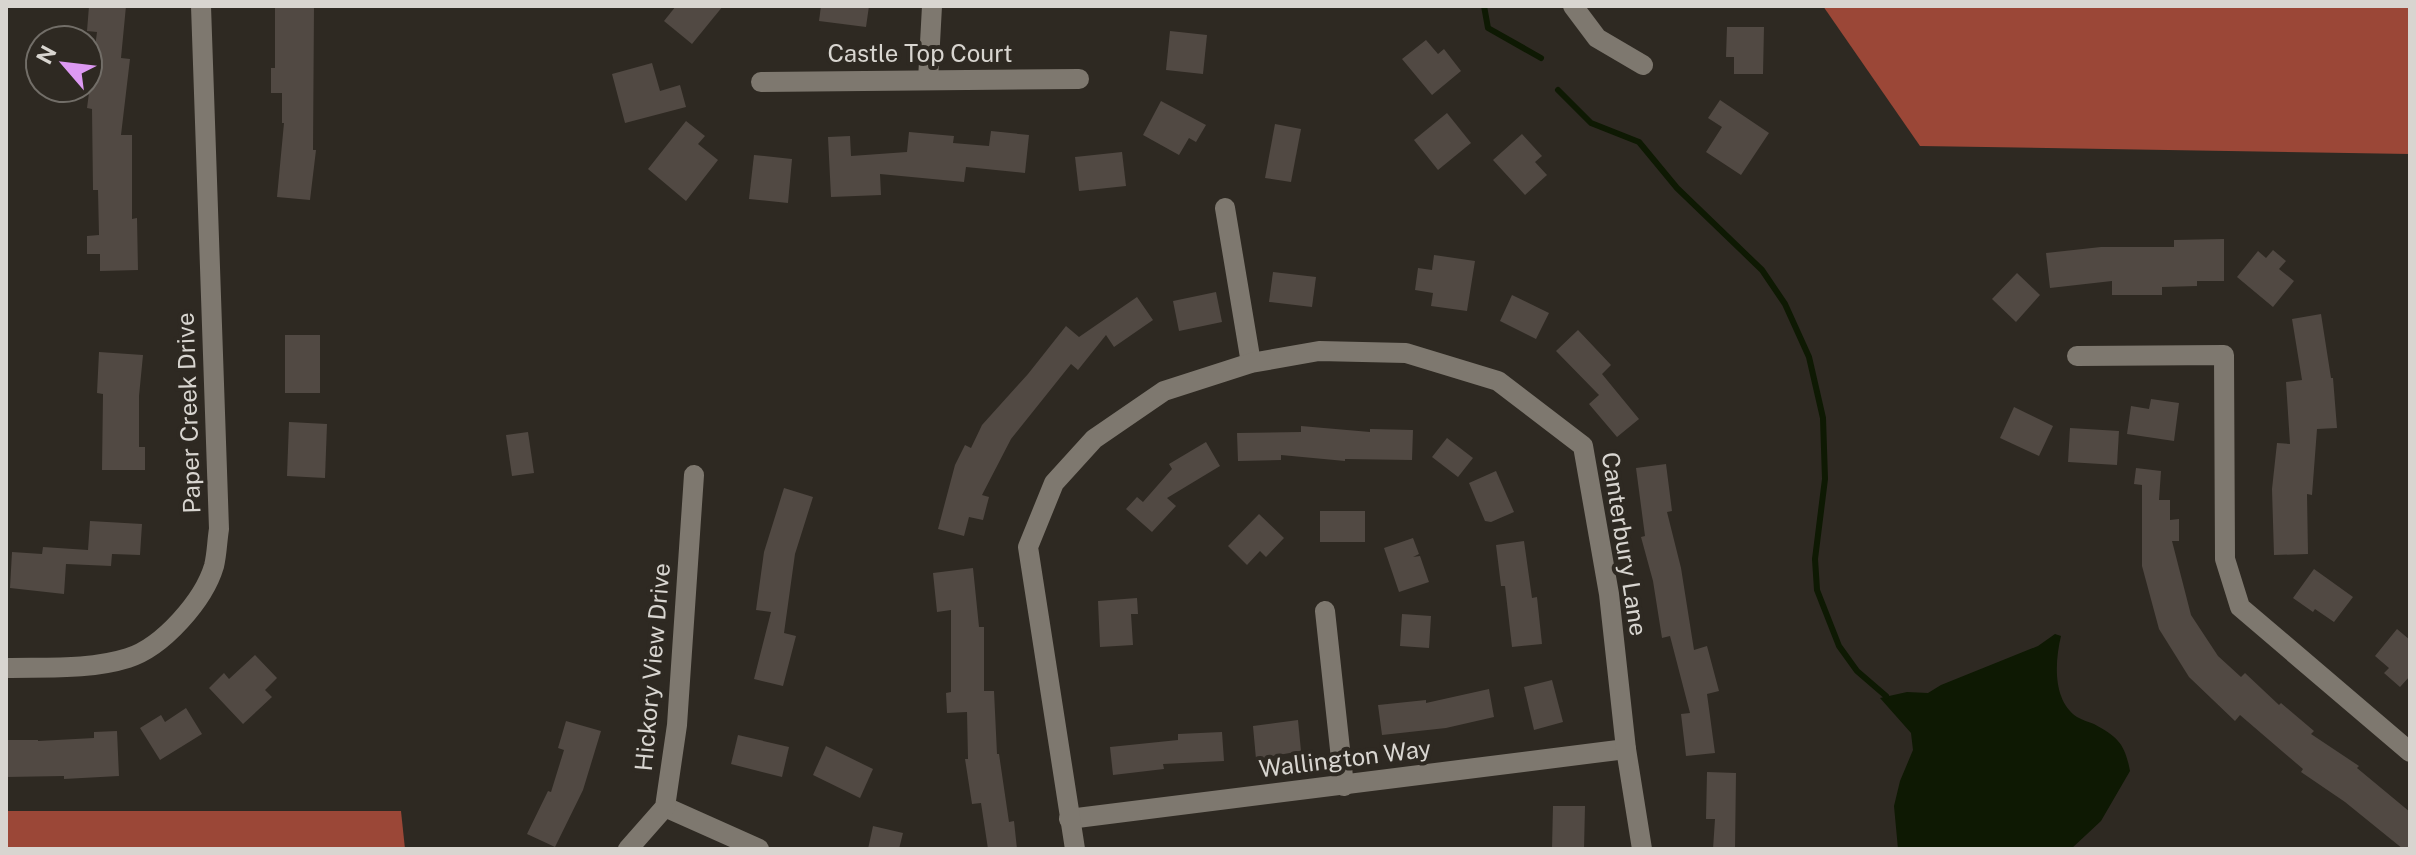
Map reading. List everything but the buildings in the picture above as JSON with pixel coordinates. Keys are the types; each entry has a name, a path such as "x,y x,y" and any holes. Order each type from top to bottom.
{"street":[{"name":"Paper Creek Drive","path":"6,668 91,666 131,657 165,637 193,607 214,567 219,529 201,6"},
{"path":"928,80 932,6"},
{"path":"1573,6 1597,38 1643,65"},
{"name":"Castle Top Court","path":"761,82 1079,79"},
{"path":"1225,208 1251,363"},
{"name":"Canterbury Lane","path":"1075,849 1028,547 1054,483 1094,439 1164,391 1251,363 1319,351 1406,353 1498,381 1583,446 1609,594 1626,749 1642,849"},
{"path":"2077,356 2224,355 2225,559 2240,607 2410,752"},
{"name":"Hickory View Drive","path":"628,849 665,807 677,725 694,475"},
{"path":"1325,611 1344,786"},
{"name":"Wallington Way","path":"1069,819 1626,749"},
{"path":"665,807 759,849"}],"shaded area":[{"path":"1823,6 2410,6 2410,154 1920,146"},
{"path":"2055,634 2061,636 2057,680 2063,701 2077,717 2115,737 2128,762 2130,771 2101,821 2071,849 1898,849 1894,806 1913,750 1911,733 1880,698 1907,692 1928,693 2038,646"},
{"path":"6,811 401,811 405,849 6,849"}],"waterway":[{"path":"1484,6 1488,28 1541,58"},
{"path":"1558,90 1591,123 1639,142 1677,188 1762,270 1785,304 1809,357 1823,418 1825,479 1815,559 1817,590 1839,646 1857,671 1886,696"}]}
